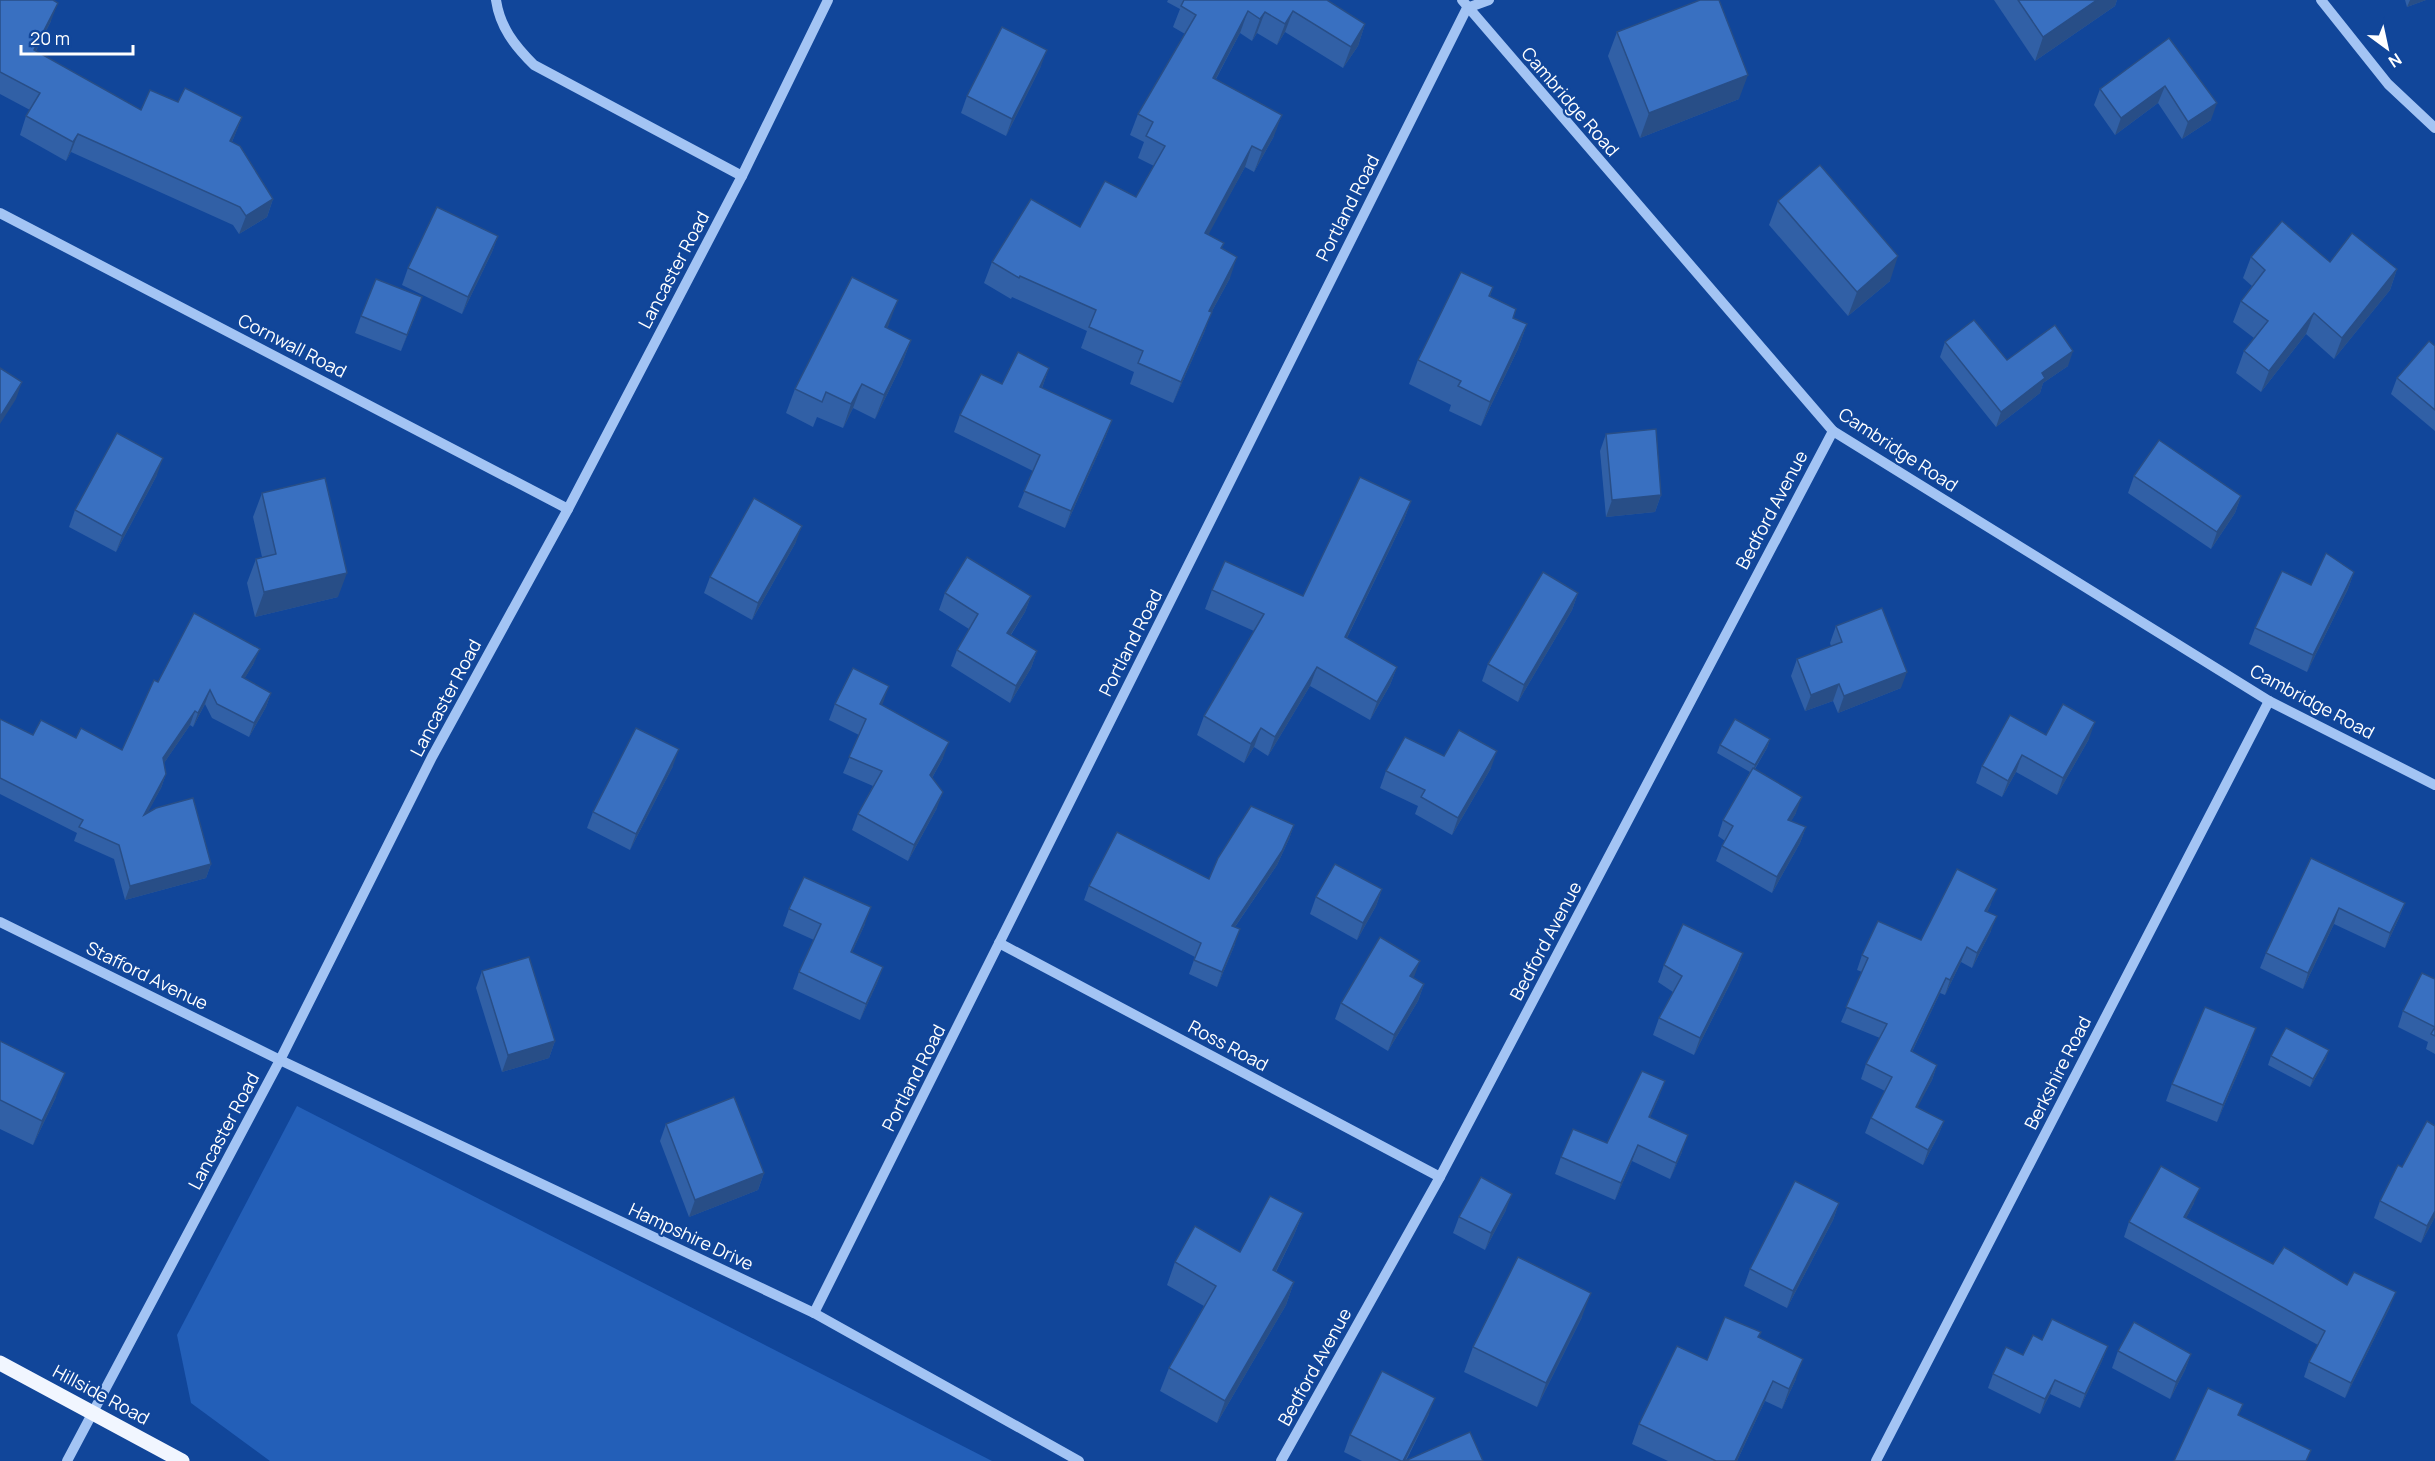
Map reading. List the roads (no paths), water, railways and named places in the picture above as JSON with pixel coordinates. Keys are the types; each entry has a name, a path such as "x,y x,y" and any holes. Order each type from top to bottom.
{"main road":[{"name":"Hillside Road","path":"0,1363 182,1461"}],"street":[{"path":"496,0 502,26 518,49 534,65 742,176"},
{"name":"Lancaster Road","path":"67,1461 280,1060 432,757 568,509 742,176 828,0"},
{"path":"1465,4 1489,0"},
{"path":"2321,0 2388,84 2435,128"},
{"name":"Cambridge Road","path":"1465,4 1833,431 2269,701 2435,785"},
{"name":"Portland Road","path":"814,1313 1465,4"},
{"name":"Cornwall Road","path":"0,213 568,509"},
{"name":"Bedford Avenue","path":"1281,1461 1440,1177 1833,431"},
{"name":"Berkshire Road","path":"1876,1461 2269,701"},
{"name":"Stafford Avenue","path":"0,922 280,1060"},
{"name":"Ross Road","path":"999,943 1440,1177"},
{"name":"Hampshire Drive","path":"280,1060 814,1313 1079,1461"}]}
